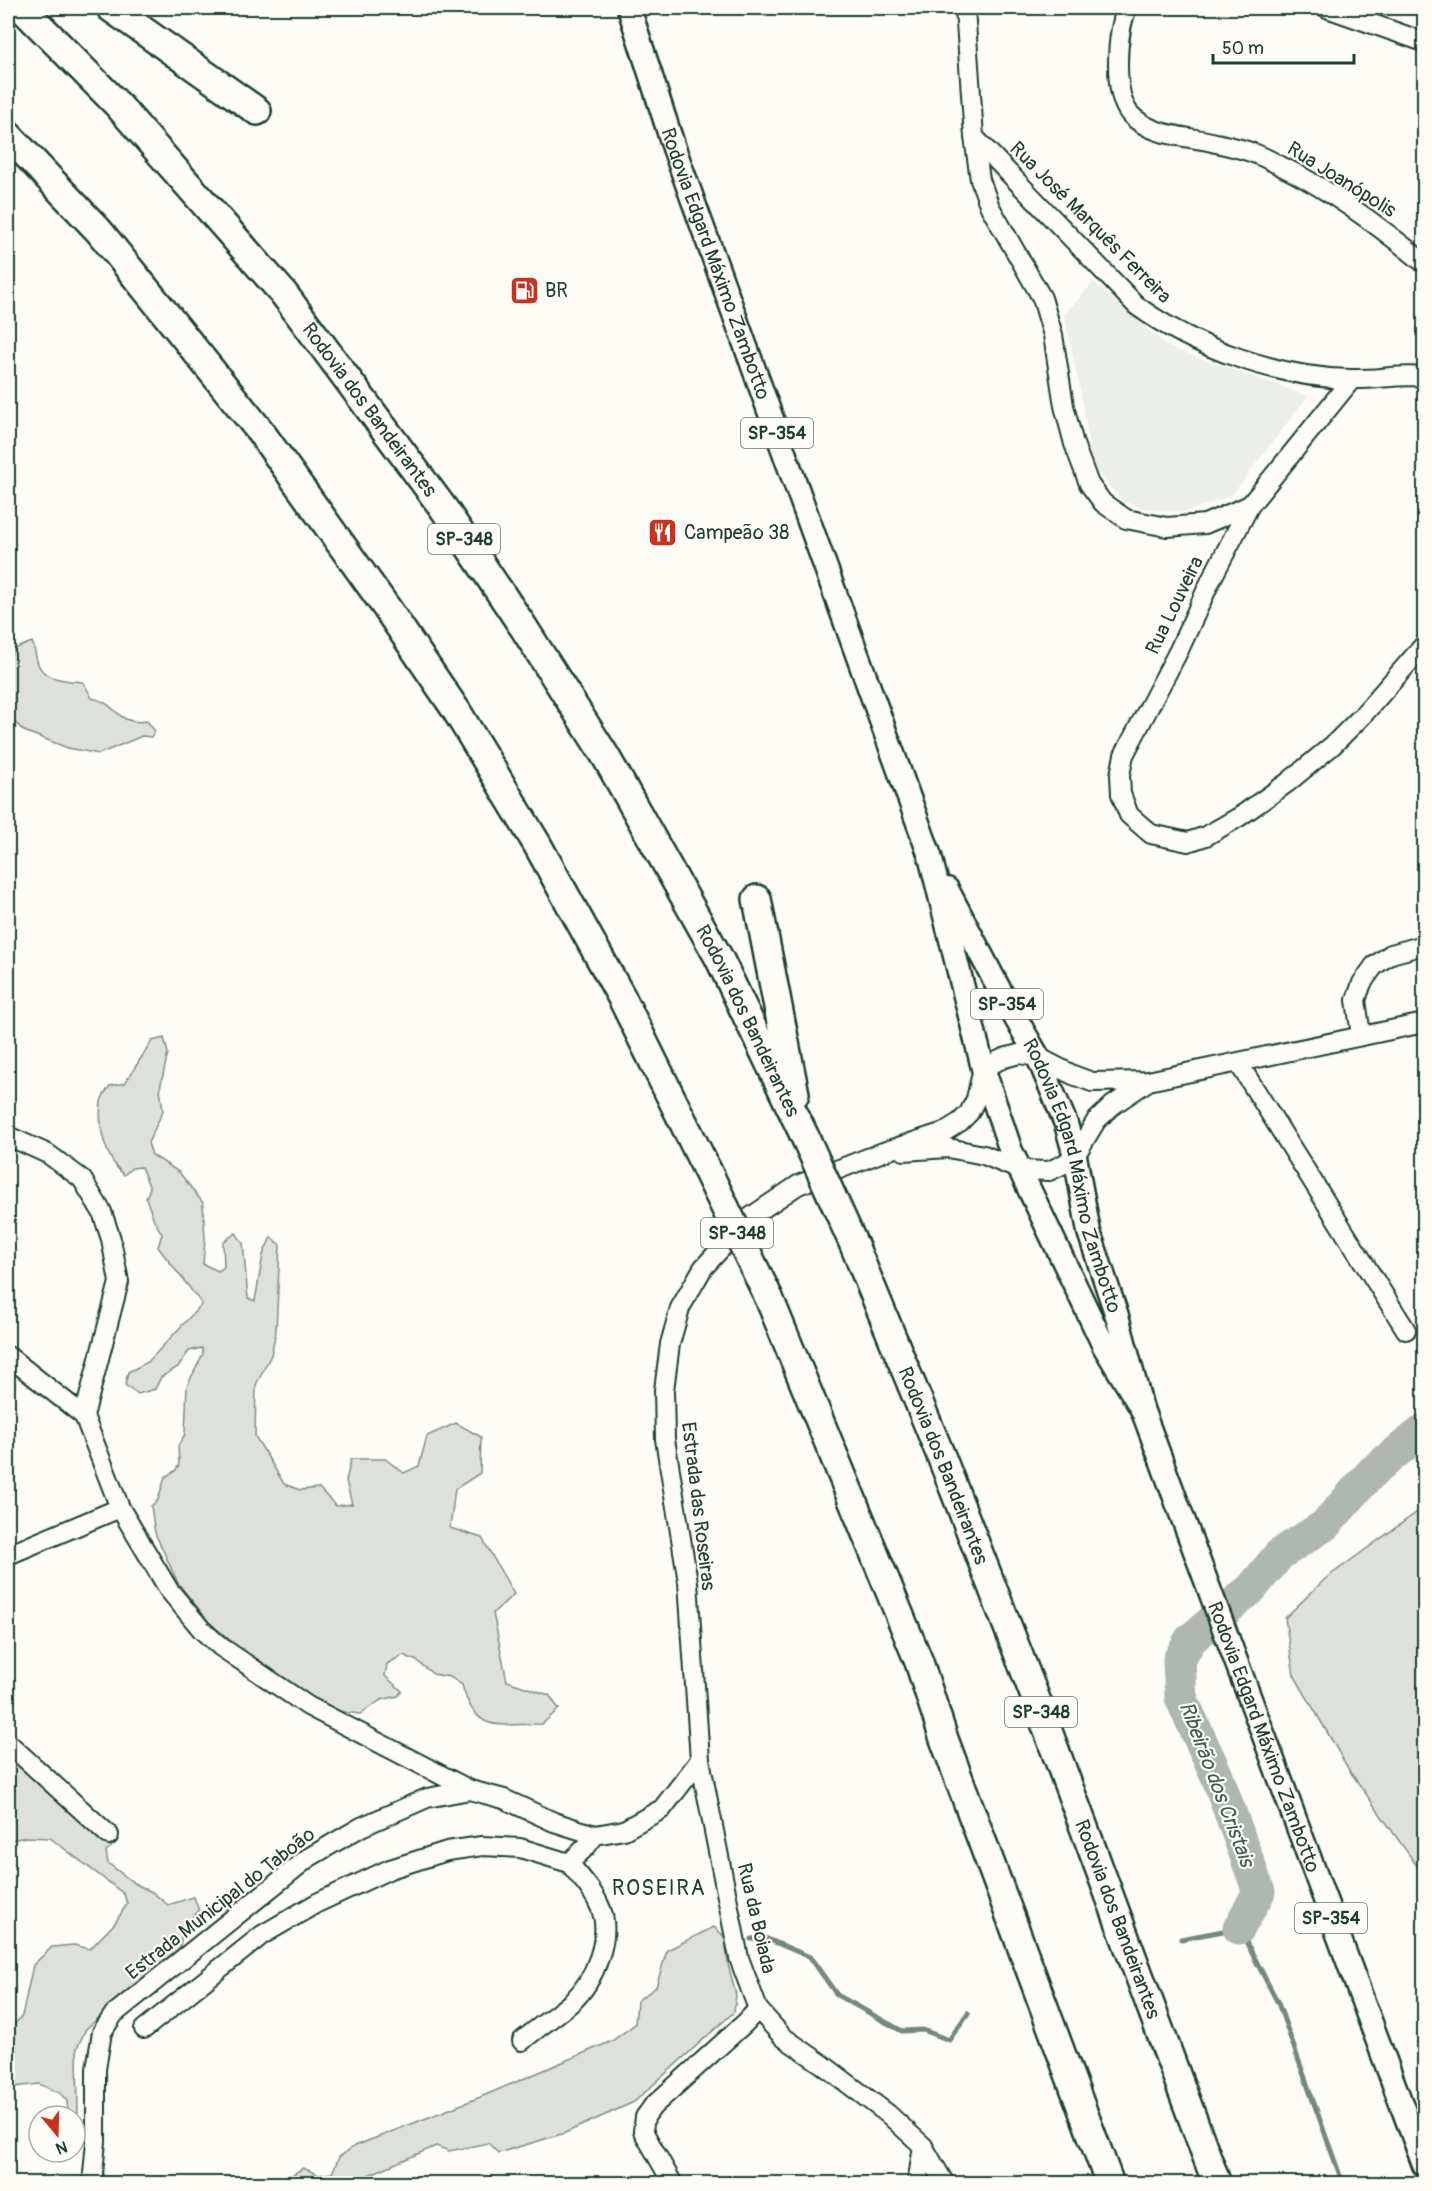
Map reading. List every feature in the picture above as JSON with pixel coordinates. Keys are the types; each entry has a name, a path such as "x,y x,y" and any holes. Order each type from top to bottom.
{"highway":[{"name":"Rodovia dos Bandeirantes","path":"22,8 117,104 284,294 444,509 524,628 606,757 719,958 804,1134 854,1245 945,1467 1039,1707 1217,2184"},
{"path":"111,8 256,111"},
{"name":"SP-348","path":"8,135 99,231 253,422 456,710 537,844 622,998 769,1298 919,1662 944,1739 1110,2184"},
{"path":"757,900 804,1134"}],"main road":[{"name":"Rodovia Edgard Máximo Zambotto","path":"629,8 674,148 930,856 982,1068 1011,1151 1104,1346 1142,1409"},
{"name":"Rodovia Edgard Máximo Zambotto","path":"930,856 999,990 1038,1057 1066,1124 1075,1156 1089,1232 1117,1316 1142,1409 1425,2165"}],"street":[{"path":"965,8 974,137 983,194 1042,298 1053,335 1064,406 1074,444 1089,484 1103,503 1126,519 1167,527 1205,524 1250,505"},
{"name":"Rua Joanópolis","path":"1127,8 1121,22 1120,95 1131,114 1148,126 1173,136 1212,142 1257,154 1314,183 1370,220 1425,263"},
{"path":"1328,8 1425,42"},
{"name":"Rua José Marquês Ferreira","path":"974,137 1137,306 1159,321 1201,342 1251,362 1299,374 1352,379 1404,375 1425,377"},
{"name":"Rua Louveira","path":"1352,379 1250,505 1124,755 1120,775 1121,794 1129,815 1150,834 1188,842 1206,836 1239,817 1287,783 1333,745 1425,645"},
{"path":"1361,1035 1356,1000 1362,983 1374,966 1391,954 1425,945"},
{"path":"982,1068 1019,1054 1038,1057 1092,1082 1148,1081 1239,1064 1361,1035 1425,1023"},
{"path":"1239,1064 1406,1330"},
{"name":"Estrada das Roseiras","path":"700,1760 688,1582 665,1439 664,1390 670,1344 680,1308 703,1268 749,1218 798,1185 883,1152 944,1132 960,1122 969,1113 976,1099 982,1068"},
{"path":"1020,1170 1049,1171 1064,1164 1075,1156 1096,1121 1113,1105 1148,1081"},
{"path":"8,1136 48,1154 82,1179 102,1212 111,1239 119,1282 84,1416"},
{"name":"Estrada das Roseiras","path":"883,1152 948,1148 984,1155 1020,1170"},
{"path":"8,1356 84,1416 120,1508 169,1590 202,1630 221,1647 308,1706 470,1790"},
{"path":"8,1555 120,1508"},
{"path":"8,1743 108,1835"},
{"name":"Estrada Municipal do Taboão","path":"93,2184 96,2141 96,2069 102,2032 114,2014 309,1858 361,1827 427,1798 470,1790 504,1799 554,1822 595,1834 624,1830 662,1809 700,1760"},
{"name":"Rua da Boiada","path":"700,1760 739,1958 758,2009 783,2037 888,2114 923,2146 945,2184"},
{"path":"569,1863 586,1847 595,1834"},
{"path":"144,2029 262,1935 317,1903 390,1869 447,1851 482,1846 520,1848 569,1863 593,1893 602,1911 604,1932 595,1972 574,2000 522,2041"},
{"path":"673,2184 643,2131 645,2117 653,2106 758,2009"},
{"path":"917,2184 923,2146"}],"shaded area":[{"path":"1094,282 1168,347 1308,396 1231,496 1185,512 1143,508 1122,501 1097,472 1090,455 1083,404 1064,315"},
{"path":"32,642 42,671 58,679 83,682 92,698 107,704 123,717 137,722 147,721 155,731 151,737 142,736 99,754 68,748 24,731 8,716 8,662 14,649"},
{"path":"164,1038 168,1053 160,1088 163,1111 148,1143 152,1155 179,1172 203,1203 205,1238 203,1264 218,1271 224,1267 223,1242 236,1233 243,1243 248,1298 255,1301 263,1255 271,1237 280,1245 276,1331 271,1355 256,1385 255,1436 284,1484 300,1490 319,1488 336,1506 352,1504 346,1481 351,1459 385,1459 404,1473 419,1466 427,1436 456,1423 481,1437 480,1473 455,1489 450,1528 482,1538 514,1594 493,1613 507,1681 549,1695 559,1709 542,1724 501,1725 482,1719 474,1712 462,1685 450,1677 433,1674 417,1661 403,1655 387,1664 385,1676 402,1691 398,1696 381,1700 360,1714 335,1711 288,1684 246,1654 209,1622 178,1583 155,1533 151,1506 158,1500 165,1477 175,1471 179,1465 178,1446 185,1434 187,1386 203,1354 202,1348 189,1351 178,1367 161,1377 155,1389 138,1394 125,1385 128,1372 148,1362 202,1304 158,1247 162,1234 146,1198 150,1188 141,1167 132,1168 124,1175 117,1168 104,1141 100,1111 102,1100 110,1086 125,1083 152,1041"},
{"path":"1424,1507 1424,1876 1349,1770 1294,1675 1285,1618 1325,1579"},
{"path":"8,1746 115,1844 106,1851 108,1863 168,1905 194,1897 199,1911 183,1926 180,1947 171,1961 86,2029 77,2048 78,2104 67,2104 60,2093 39,2084 14,2087 8,2096 8,2031 22,2016 33,1965 52,1947 74,1945 90,1949 115,1923 127,1904 124,1894 50,1838 25,1837 8,1841"},
{"path":"714,1927 725,1937 728,1964 736,1995 734,2012 634,2102 565,2133 498,2153 488,2143 449,2151 436,2146 350,2183 257,2183 287,2178 303,2168 319,2175 332,2173 339,2157 355,2146 483,2096 612,2041 635,2024 637,2001 656,1987 667,1950"},
{"path":"240,2176 257,2183 217,2183"}],"waterway":[{"name":"Ribeirão dos Cristais","path":"1239,1928 1259,1892 1217,1776 1181,1698 1179,1660 1190,1640 1251,1589 1280,1554 1325,1525 1373,1471 1424,1430"},
{"name":"Ribeirão dos Cristais","path":"1181,1939 1239,1928 1278,2003 1343,2184"},
{"path":"751,1939 765,1938 810,1957 837,1995 902,2031 923,2030 949,2040 968,2013"}],"place":[{"name":"BR","path":"524,290"},
{"name":"Campeão 38","path":"663,532"}],"district":[{"name":"ROSEIRA","path":"659,1887"}]}
